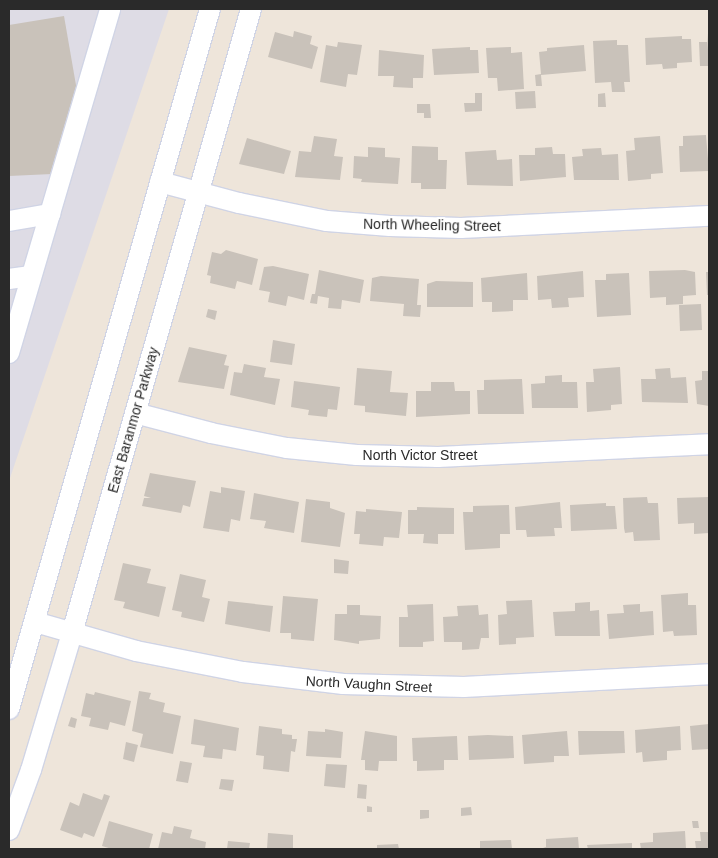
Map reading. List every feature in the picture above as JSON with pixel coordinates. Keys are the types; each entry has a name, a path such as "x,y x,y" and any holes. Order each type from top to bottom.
{"street":[{"path":"9,352 110,9"},
{"path":"9,709 210,9"},
{"name":"East Baranmor Parkway","path":"9,830 31,770 72,633 251,9"},
{"name":"North Wheeling Street","path":"160,182 197,193 326,221 390,226 461,228 709,216"},
{"path":"9,221 50,214"},
{"path":"9,279 32,276"},
{"name":"North Victor Street","path":"135,413 211,433 287,448 356,455 438,457 709,444"},
{"name":"North Vaughn Street","path":"35,622 136,651 244,672 360,685 464,687 709,674"}],"shaded area":[{"path":"9,9 169,9 9,481"}],"building":[{"path":"64,16 77,91 52,174 9,176 9,25"},
{"path":"294,31 312,36 310,44 318,47 312,69 268,57 275,32 293,37"},
{"path":"682,36 682,39 691,39 692,62 677,63 677,68 663,69 662,64 646,65 645,38"},
{"path":"617,40 617,45 628,45 630,82 624,82 625,92 612,92 611,82 595,83 593,41"},
{"path":"338,42 362,45 357,75 348,74 346,87 320,82 326,45 337,47"},
{"path":"699,42 708,42 709,66 700,66"},
{"path":"584,45 586,71 541,75 542,86 536,86 535,75 541,74 539,52 547,51 547,48"},
{"path":"470,47 470,50 478,50 479,73 434,75 432,49"},
{"path":"511,47 511,53 522,52 524,89 498,91 497,78 488,78 486,48"},
{"path":"379,50 424,55 423,78 413,78 413,88 393,87 394,76 378,76"},
{"path":"535,91 536,108 516,109 515,92"},
{"path":"475,93 482,93 482,111 465,112 464,103 475,103"},
{"path":"605,93 606,107 598,107 598,94"},
{"path":"417,104 430,104 431,118 424,118 424,113 417,113"},
{"path":"706,135 709,171 680,172 679,146 683,146 683,136"},
{"path":"314,136 337,139 334,156 343,157 340,180 295,177 299,151 311,152"},
{"path":"660,136 663,173 651,174 651,179 628,181 626,151 635,150 634,138"},
{"path":"247,138 291,151 284,174 239,164"},
{"path":"412,146 438,147 438,160 447,160 446,189 421,189 421,183 411,183"},
{"path":"368,147 385,148 385,157 400,158 398,184 361,182 362,179 353,178 354,156 368,157"},
{"path":"552,147 553,154 565,154 566,177 520,181 519,155 535,155 535,148"},
{"path":"601,148 602,155 618,154 619,180 574,180 572,157 583,156 582,149"},
{"path":"496,150 497,160 512,159 513,186 467,185 465,152"},
{"path":"226,250 258,259 252,285 237,281 235,289 210,283 211,276 207,275 212,252 221,254"},
{"path":"273,266 309,274 304,300 288,296 286,306 268,302 270,292 259,290 264,267"},
{"path":"319,270 364,280 360,303 342,300 341,309 328,308 329,298 318,296 317,304 310,303 312,294 315,294"},
{"path":"685,270 695,272 696,295 683,296 683,304 666,305 666,297 650,298 649,271"},
{"path":"583,271 584,297 568,298 569,307 552,308 551,299 538,300 537,276"},
{"path":"706,272 709,272 709,295 707,295"},
{"path":"527,273 528,300 513,300 513,311 492,312 492,302 482,302 481,278"},
{"path":"629,273 631,315 597,317 595,280 606,280 606,274"},
{"path":"381,276 419,279 417,305 421,305 420,317 403,316 404,304 370,301 372,278"},
{"path":"436,281 473,282 473,307 427,307 427,284"},
{"path":"701,304 702,330 680,331 679,305"},
{"path":"208,309 217,311 215,320 206,317"},
{"path":"273,340 295,344 292,365 270,362"},
{"path":"189,347 227,355 224,365 229,366 224,389 178,382"},
{"path":"244,364 266,368 264,377 280,379 275,405 230,395 234,372 242,373"},
{"path":"620,367 622,404 611,405 611,410 587,412 586,382 594,382 593,369"},
{"path":"357,368 392,371 390,392 408,393 406,416 365,412 365,406 354,405"},
{"path":"670,368 671,378 686,377 688,403 642,402 641,379 656,379 655,369"},
{"path":"702,371 709,371 709,406 697,404 695,381 702,380"},
{"path":"562,375 562,382 577,382 578,408 532,408 531,384 545,383 545,376"},
{"path":"522,379 524,414 478,414 477,390 484,390 484,380"},
{"path":"294,381 340,387 337,410 328,409 327,417 308,415 309,410 291,407"},
{"path":"431,382 454,382 455,391 470,391 470,414 416,417 416,391 431,391"},
{"path":"150,473 196,481 190,507 183,505 181,513 142,506 144,498 151,498 144,496"},
{"path":"221,487 245,491 240,521 231,519 229,532 203,528 210,491 221,493"},
{"path":"254,493 299,502 294,533 264,528 266,521 250,519"},
{"path":"647,497 648,503 658,503 660,540 634,541 633,532 625,533 623,498"},
{"path":"709,497 709,533 694,534 694,523 678,524 677,498"},
{"path":"306,499 330,502 330,508 345,513 340,547 301,542"},
{"path":"560,502 562,528 554,528 555,536 527,537 526,530 516,530 515,507"},
{"path":"606,503 606,506 615,506 617,529 571,531 570,505"},
{"path":"509,505 510,534 500,534 500,548 465,550 463,512 473,512 473,506"},
{"path":"417,507 454,508 454,534 438,534 438,544 423,543 424,534 408,534 408,510 417,510"},
{"path":"366,509 402,512 399,538 384,537 383,546 359,544 360,534 354,534 356,511 366,512"},
{"path":"334,559 349,561 348,574 334,573"},
{"path":"123,563 151,569 147,583 166,587 159,617 123,608 125,602 114,600"},
{"path":"180,574 206,580 202,597 210,599 204,622 181,617 182,612 172,610"},
{"path":"688,593 688,605 696,605 697,635 674,636 673,631 663,632 661,595"},
{"path":"283,596 318,599 314,641 291,639 291,633 280,633"},
{"path":"532,600 534,637 516,638 516,644 499,645 498,615 507,614 506,601"},
{"path":"228,601 273,606 270,632 225,624"},
{"path":"590,602 590,611 599,610 600,636 555,636 553,612 575,611 575,603"},
{"path":"433,604 434,641 423,642 423,647 399,647 399,617 408,617 407,605"},
{"path":"640,604 640,612 653,611 654,635 609,639 607,614 624,613 623,605"},
{"path":"347,605 360,605 360,615 381,616 380,639 359,641 359,644 334,640 335,614 347,614"},
{"path":"478,605 479,615 488,614 489,638 481,638 479,649 462,650 462,642 444,642 443,617 458,616 457,606"},
{"path":"139,691 151,693 149,699 165,703 163,712 181,716 173,754 140,747 143,734 132,731"},
{"path":"95,692 131,701 125,726 110,722 108,730 89,726 91,718 81,716 86,693 94,695"},
{"path":"71,717 77,719 75,728 68,726"},
{"path":"194,719 239,728 236,751 223,749 222,759 203,757 205,746 191,744"},
{"path":"709,724 709,749 692,750 690,726"},
{"path":"259,726 282,729 282,734 292,735 292,739 297,739 295,752 291,751 289,772 263,769 264,756 256,755"},
{"path":"680,726 681,750 667,751 667,760 643,762 642,752 636,753 635,730"},
{"path":"325,729 343,732 341,758 306,756 308,731 325,732"},
{"path":"365,731 397,736 397,761 379,761 378,771 365,770 365,760 361,760"},
{"path":"567,731 569,756 554,756 554,762 524,764 522,735"},
{"path":"578,731 624,731 625,753 579,755"},
{"path":"457,736 458,760 444,760 444,770 417,771 417,761 413,761 412,738"},
{"path":"468,736 513,736 514,758 469,760"},
{"path":"126,742 138,745 134,762 123,759"},
{"path":"180,761 192,763 188,783 176,781"},
{"path":"326,764 347,765 345,788 324,786"},
{"path":"221,779 234,780 232,791 219,789"},
{"path":"358,784 367,785 366,799 357,798"},
{"path":"83,793 102,800 104,794 110,796 94,837 84,833 82,838 60,830 70,802 79,806"},
{"path":"367,806 372,807 372,812 367,812"},
{"path":"471,807 472,815 461,816 461,808"},
{"path":"420,810 429,810 429,818 420,819"},
{"path":"109,821 153,834 149,849 112,849 102,846"},
{"path":"692,821 698,821 699,828 693,828"},
{"path":"174,826 192,830 190,838 206,842 205,849 158,849 162,832 172,834"},
{"path":"685,831 686,849 641,849 640,843 653,842 653,833"},
{"path":"700,832 709,832 709,849 696,849 695,841 701,841"},
{"path":"268,833 293,835 293,849 267,849"},
{"path":"578,837 579,849 540,849 546,847 546,839"},
{"path":"511,840 512,849 480,849 480,841"},
{"path":"228,841 250,843 249,849 227,849"},
{"path":"632,843 632,849 588,849 587,845"},
{"path":"398,844 399,849 377,849 377,845"}]}
